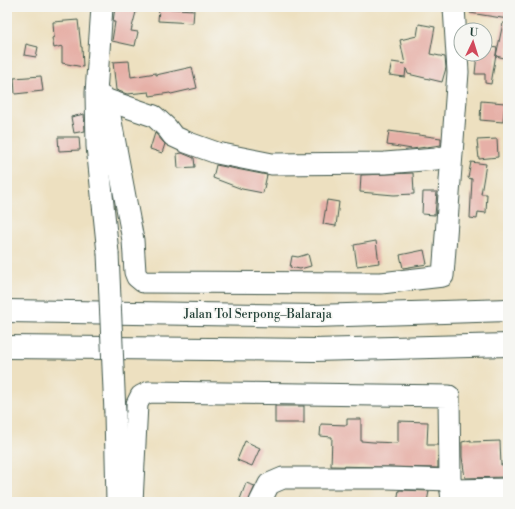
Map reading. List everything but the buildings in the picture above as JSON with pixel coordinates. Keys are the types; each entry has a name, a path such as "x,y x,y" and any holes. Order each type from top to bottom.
{"highway":[{"name":"Jalan Tol Serpong–Balaraja","path":"7,311 315,316 508,310"},
{"path":"7,347 314,350 508,345"}],"street":[{"path":"102,7 101,97 97,146 108,253 117,502"},
{"path":"101,97 133,240 135,272 137,277 143,282 381,283 443,276 458,72 454,7"},
{"path":"101,97 154,116 173,136 186,142 217,153 272,164 400,162 436,159 451,155"},
{"path":"132,502 137,404 141,396 150,392 449,396 451,490"},
{"path":"260,502 269,484 283,478 387,478 451,490 508,489"}]}
